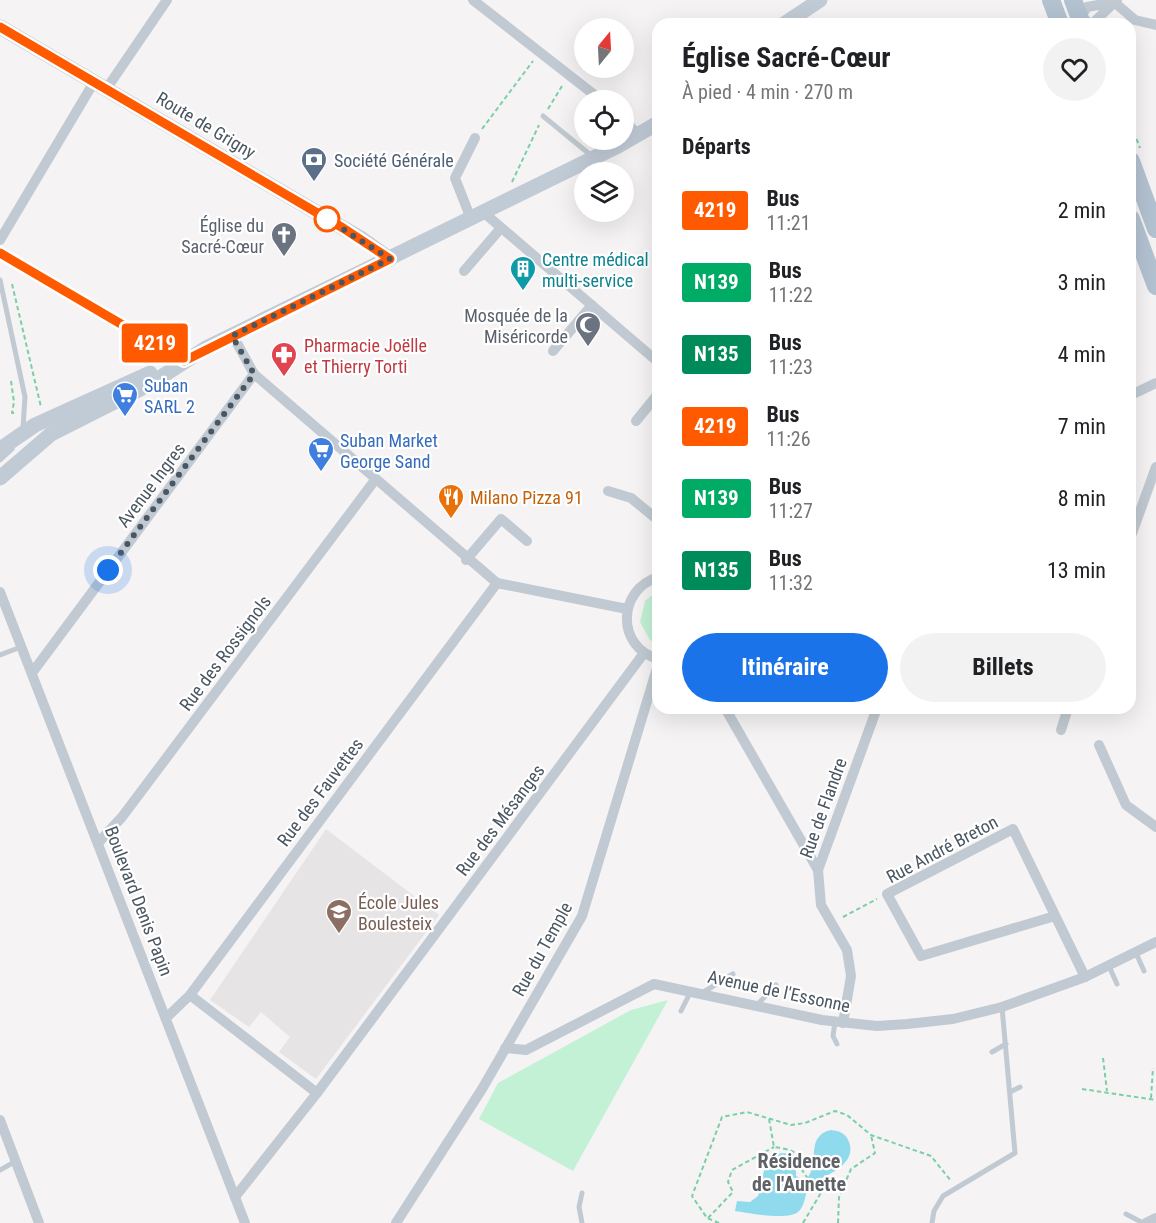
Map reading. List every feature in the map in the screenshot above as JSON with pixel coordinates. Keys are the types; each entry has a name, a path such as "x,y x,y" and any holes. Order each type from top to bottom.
{"main road":[{"path":"795,18 820,0"},
{"path":"1051,0 1058,18"},
{"path":"1073,0 1080,18"},
{"name":"Route de Grigny","path":"0,27 390,259"},
{"path":"0,478 51,434 150,384 184,361 638,136 652,127"},
{"path":"1136,175 1156,229"},
{"path":"1136,232 1156,286"},
{"path":"0,448 22,432 45,420 143,376 184,361"}],"street":[{"path":"0,240 100,85 167,0"},
{"path":"473,0 588,90"},
{"path":"1082,18 1087,8 1115,1 1133,18"},
{"path":"1136,20 1156,25"},
{"path":"634,131 638,136"},
{"path":"475,138 455,178 477,216 501,228 652,357"},
{"path":"464,271 501,228"},
{"path":"0,253 184,361"},
{"path":"553,351 592,305"},
{"path":"232,336 254,374 466,560 496,583 627,609"},
{"name":"Avenue Ingres","path":"32,673 254,374"},
{"path":"1136,393 1156,383"},
{"path":"636,422 652,402"},
{"path":"1136,522 1156,467"},
{"name":"Rue des Rossignols","path":"98,843 122,817 375,480"},
{"path":"608,491 631,498 652,515"},
{"path":"466,560 501,519 527,541"},
{"path":"652,581 637,590 627,609 626,623 630,637 644,653 652,656"},
{"name":"Rue des Fauvettes","path":"166,1018 190,995 496,583"},
{"name":"Boulevard Denis Papin","path":"0,592 245,1223"},
{"name":"Rue des Mésanges","path":"235,1197 317,1093 644,653"},
{"name":"Rue du Temple","path":"399,1222 482,1089 582,916 652,685"},
{"path":"728,714 818,870"},
{"name":"Rue de Flandre","path":"839,1022 851,976 847,951 821,904 818,870 875,714"},
{"path":"1061,730 1066,714"},
{"path":"1099,745 1126,805 1156,827"},
{"name":"Rue André Breton","path":"1055,916 921,956 887,894 1013,829 1085,977"},
{"name":"Avenue de l'Essonne","path":"505,1048 526,1050 648,986 659,984 839,1022 877,1026 953,1019 1002,1007 1085,977 1156,942"},
{"path":"190,995 317,1093"},
{"path":"0,1120 39,1223"},
{"path":"1144,1223 1156,1218"}],"lane":[{"path":"543,116 594,158"},
{"path":"0,279 25,397 19,443 0,460"},
{"path":"0,655 22,647"},
{"path":"1136,953 1144,971"},
{"path":"1109,966 1117,984"},
{"path":"681,1011 697,991 733,974"},
{"path":"756,1006 776,986"},
{"path":"932,1223 939,1200 1017,1154 1006,1075 1007,1060 1002,1007"},
{"path":"837,1044 833,1036 839,1022"},
{"path":"992,1052 1006,1044"},
{"path":"1007,1060 1014,1056"},
{"path":"1010,1092 1020,1087"},
{"path":"0,1170 15,1161"},
{"path":"582,1193 579,1207 582,1223"},
{"path":"1126,1214 1144,1223"}],"path":[{"path":"475,138 539,53"},
{"path":"501,203 543,116 569,76"},
{"path":"11,282 32,377 45,420"},
{"path":"837,933 844,929 838,920 887,894"},
{"path":"1103,1059 1107,1068 1107,1092"},
{"path":"1150,1099 1153,1068"},
{"path":"1082,1089 1156,1100"},
{"path":"719,1223 707,1218 692,1196 722,1117 747,1112 791,1125 806,1123 835,1111 847,1115 871,1135 931,1156 956,1188"},
{"path":"768,1118 774,1148"},
{"path":"838,1223 839,1197 851,1169 874,1153 871,1135"},
{"path":"707,1218 733,1192 728,1182 732,1170 774,1148 791,1149 800,1159 805,1175 822,1191"},
{"path":"822,1191 842,1189"},
{"path":"803,1223 822,1191"}],"shaded area":[{"name":"École Jules Boulesteix","path":"326,829 439,915 316,1079 279,1052 290,1037 261,1012 249,1027 210,1000"}],"green space":[{"path":"652,595 652,641 640,622 645,601"},
{"path":"668,1000 573,1171 479,1119 498,1083 631,1010"}],"water":[{"path":"831,1130 842,1133 848,1139 850,1151 848,1158 837,1170 808,1188 800,1210 788,1216 735,1211 737,1201 750,1202 758,1196 763,1173 770,1159 775,1155 782,1153 792,1155 796,1162 796,1176 802,1179 808,1177 813,1164 815,1143 823,1133"}],"bus line":[{"name":"4219","path":"0,27 343,228 390,259 206,348 184,361 0,253"}],"place":[{"name":"Société Générale","path":"314,183"},
{"name":"Église du Sacré-Cœur","path":"284,258"},
{"name":"Centre médical multi-service","path":"523,292"},
{"name":"Mosquée de la Miséricorde","path":"588,348"},
{"name":"Pharmacie Joëlle et Thierry Torti","path":"284,378"},
{"name":"Suban SARL 2","path":"125,418"},
{"name":"Suban Market George Sand","path":"321,473"},
{"name":"Milano Pizza 91","path":"451,520"},
{"name":"École Jules Boulesteix","path":"339,935"}],"district":[{"name":"Résidence de l'Aunette","path":"799,1172"}],"route":[{"path":"108,570 254,374 232,336 390,259 324,217 327,219"}]}
